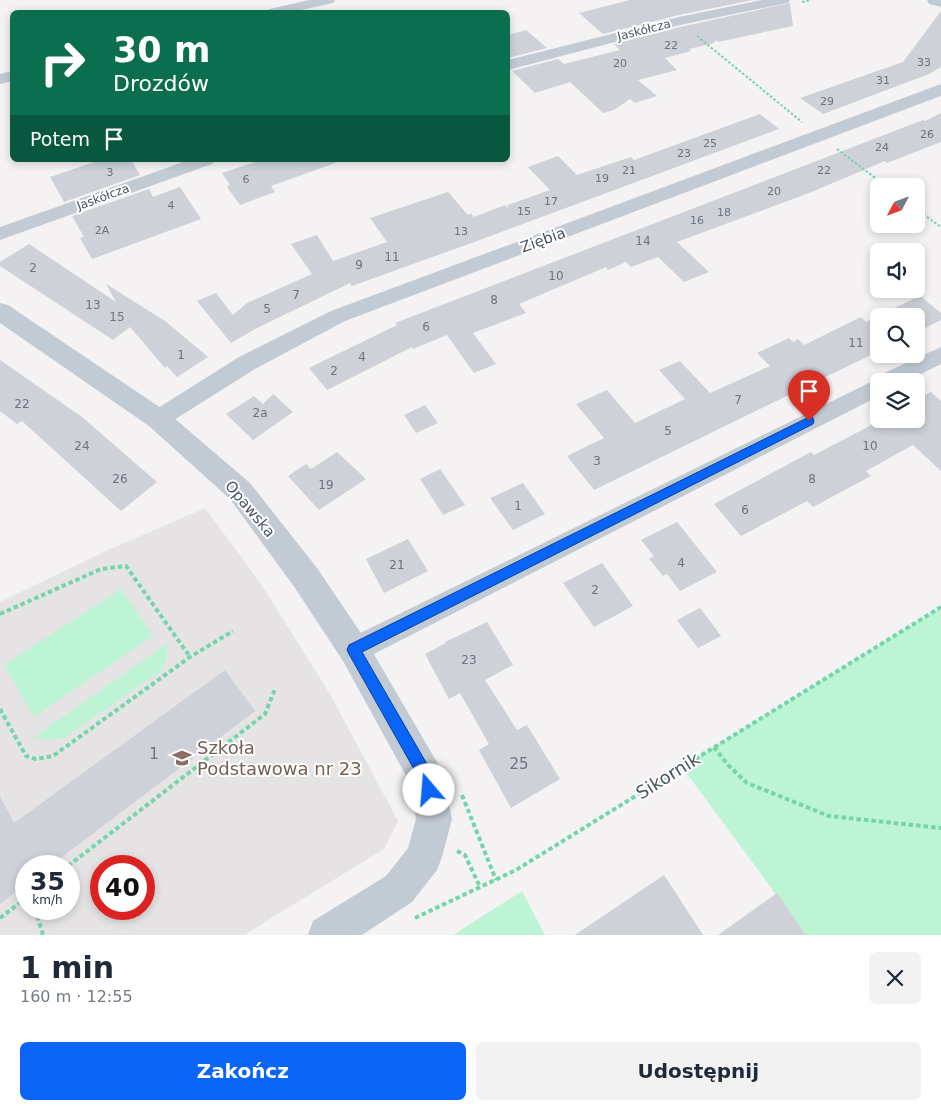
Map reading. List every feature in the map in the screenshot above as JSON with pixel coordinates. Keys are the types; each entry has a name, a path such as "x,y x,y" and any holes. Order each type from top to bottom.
{"street":[{"path":"284,10 328,0"},
{"name":"Jaskółcza","path":"510,64 679,21 783,0"},
{"path":"935,0 941,2"},
{"name":"Ziębia","path":"158,419 246,363 338,316 932,94 941,89"},
{"name":"Jaskółcza","path":"0,234 200,162"},
{"name":"Opawska","path":"0,312 158,419 240,491 306,578 354,650 426,776 434,819 430,836"},
{"path":"904,373 941,355"},
{"path":"354,650 870,391"},
{"path":"327,935 399,889 424,857 430,836"}],"path":[{"path":"679,21 819,136 875,178"},
{"path":"925,215 941,227"},
{"path":"0,614 101,569 126,566 190,657"},
{"name":"Sikornik","path":"409,922 516,870 941,607"},
{"path":"0,709 1,715 26,756 39,760 54,756 190,657 233,631"},
{"path":"80,857 264,714 275,689"},
{"path":"714,747 728,765 747,783 829,816 941,828"},
{"path":"430,836 465,855 480,887"},
{"path":"0,918 15,906"},
{"path":"39,920 43,935"}],"shaded area":[{"name":"Szkoła Podstawowa nr 23","path":"205,508 261,584 330,694 398,821 384,849 244,935 0,935 0,602 108,550"}],"green space":[{"path":"121,589 153,636 34,717 4,665"},
{"path":"941,607 941,935 806,935 682,767"},
{"path":"168,643 166,661 161,671 64,738 45,740 34,737"},
{"path":"522,891 545,935 453,935"}],"building":[{"path":"630,0 753,0 679,15 603,34 579,13"},
{"path":"790,3 793,26 718,42 716,40 714,43 689,49 691,51 665,58 677,70 638,80 657,96 635,103 630,99 614,110 603,113 570,82 535,93 512,71 558,59 564,64 620,50 614,44 680,27"},
{"path":"941,11 941,67 929,74 823,114 800,98 903,62"},
{"path":"526,30 547,48 510,57 510,34"},
{"path":"941,113 941,142 887,163 885,161 809,193 677,242 709,272 684,282 658,257 631,267 626,262 608,270 606,267 519,304 526,313 473,333 496,364 474,373 447,335 413,349 412,347 327,390 309,368 397,325 395,323 923,120 925,121"},
{"path":"760,114 779,129 352,286 350,283 255,329 231,343 197,301 216,293 233,315 247,303 312,274 291,244 317,235 333,261 387,242 370,218 448,192 468,215 471,213 474,217 505,205 508,208 508,205 550,190 528,167 558,156 577,175 631,157 634,160"},
{"path":"94,162 132,162 140,175 64,202 50,177"},
{"path":"255,162 335,162 271,186 275,192 240,205 227,187 230,185 222,173"},
{"path":"180,187 201,219 92,259 80,238 84,237 72,216 149,189 153,197"},
{"path":"29,244 116,302 106,284 165,321 208,357 177,377 167,366 165,368 130,327 113,340 0,266 0,262"},
{"path":"916,298 922,298 941,313 941,320 925,328 925,308 894,308"},
{"path":"861,317 866,322 870,320 870,355 594,490 567,456 604,438 576,404 607,390 635,423 685,399 659,370 680,361 710,393 770,366 757,353 789,338 793,342 798,339 804,345"},
{"path":"0,360 82,417 157,482 121,511 22,421 17,424 0,411"},
{"path":"931,392 941,401 941,471 913,445 866,471 871,476 813,507 807,501 741,536 714,504 811,452 814,455 870,426 870,428 925,428 925,395"},
{"path":"273,394 293,412 253,440 226,414 254,396 263,404"},
{"path":"425,405 438,423 416,433 404,415"},
{"path":"337,452 366,479 319,510 288,476 306,464 311,469"},
{"path":"440,469 465,505 443,515 420,479"},
{"path":"523,483 545,514 513,530 490,498"},
{"path":"677,522 717,572 680,591 667,574 663,576 649,559 654,556 641,540"},
{"path":"408,539 428,571 384,593 366,559"},
{"path":"602,563 633,606 594,627 563,583"},
{"path":"700,608 721,636 698,648 677,620"},
{"path":"487,622 513,665 485,680 517,730 527,725 560,779 511,808 479,750 489,744 460,693 449,699 425,654"},
{"path":"225,670 255,711 65,855 15,855 15,892 0,904 0,796 14,823"},
{"path":"664,875 703,935 575,935"},
{"path":"777,893 806,935 718,935"}],"place":[{"name":"Szkoła Podstawowa nr 23","path":"182,758"}],"route":[{"path":"429,790 426,776 354,650 809,421"}]}
